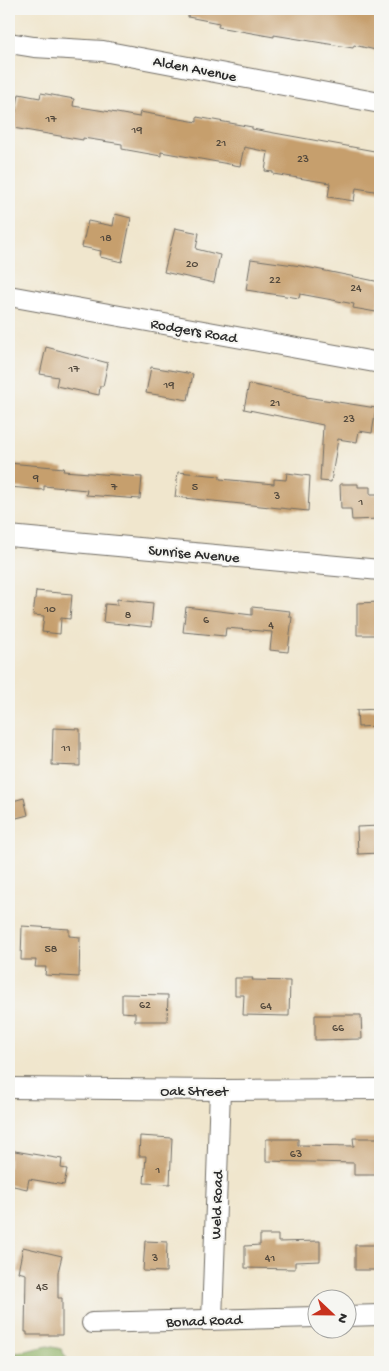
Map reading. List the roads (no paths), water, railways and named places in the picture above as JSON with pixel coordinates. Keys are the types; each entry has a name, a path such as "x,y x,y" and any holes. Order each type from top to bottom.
{"street":[{"name":"Alden Avenue","path":"9,43 34,47 103,51 380,103"},
{"name":"Rodgers Road","path":"9,296 380,363"},
{"name":"Sunrise Avenue","path":"9,536 380,570"},
{"name":"Oak Street","path":"9,1088 380,1089"},
{"name":"Weld Road","path":"212,1320 220,1090"},
{"path":"356,1316 380,1316"},
{"name":"Bonad Road","path":"92,1323 306,1317"}]}
